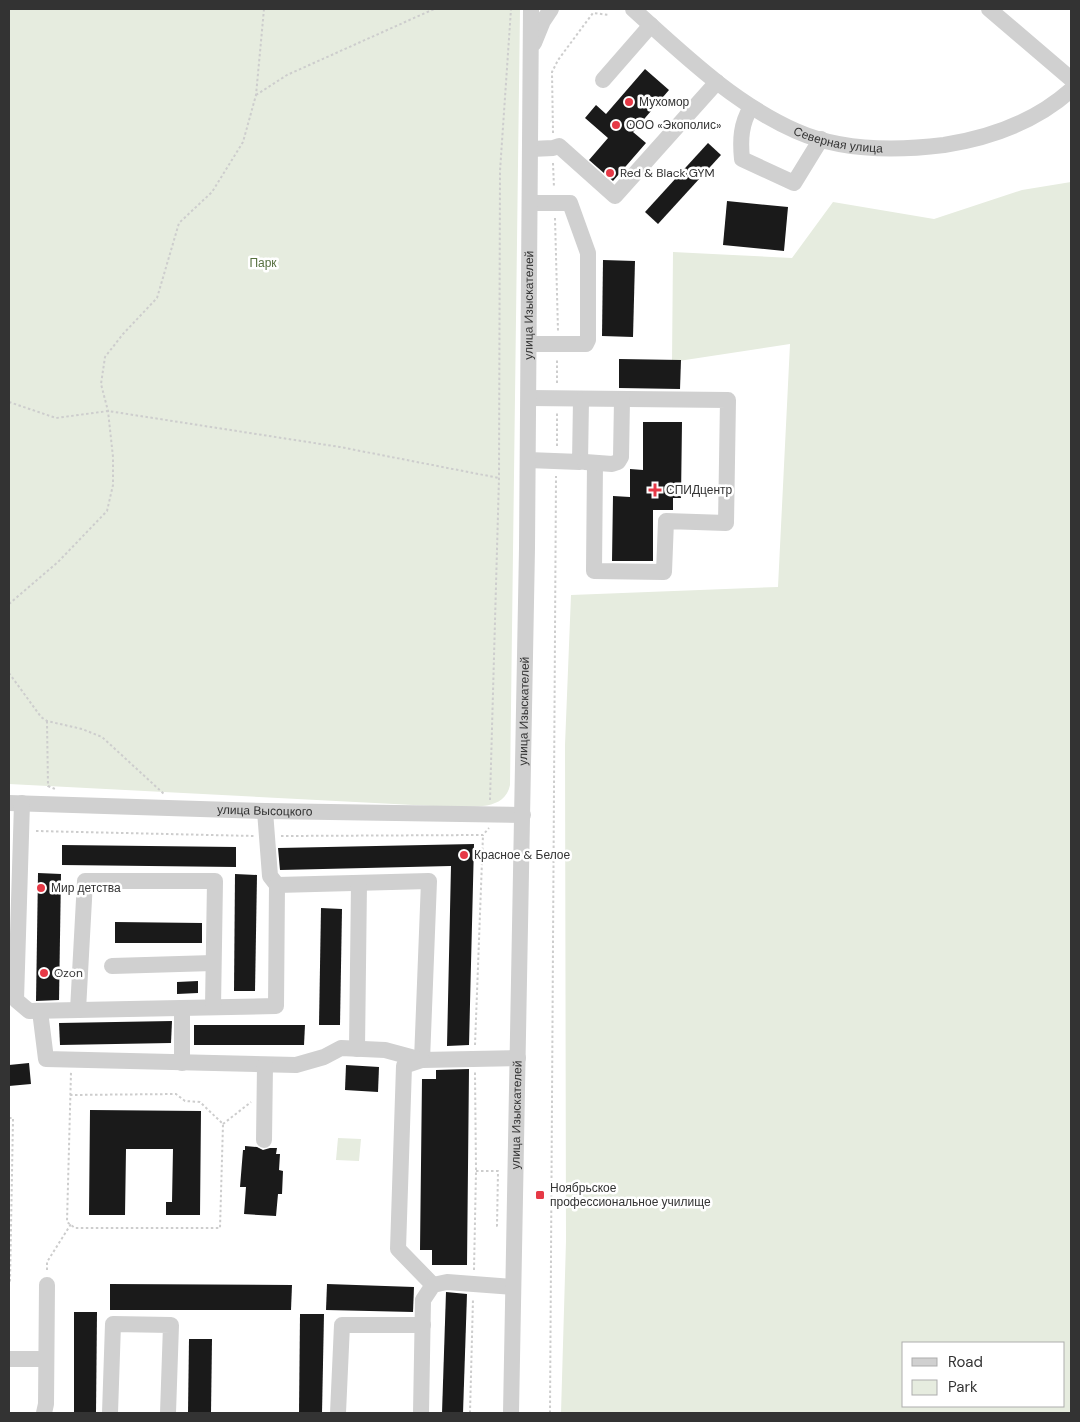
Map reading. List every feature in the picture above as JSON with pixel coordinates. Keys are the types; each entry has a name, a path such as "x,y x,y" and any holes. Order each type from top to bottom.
{"street":[{"name":"улица Изыскателей","path":"511,1413 530,344 531,9"},
{"path":"531,50 543,21 551,9"},
{"name":"Северная улица","path":"633,9 717,82 751,107 797,131 852,146 887,149 922,148 958,143 1017,124 1041,113 1071,90"},
{"path":"990,9 1071,79"},
{"path":"603,80 651,25"},
{"path":"531,149 558,146 615,196 717,82"},
{"path":"751,107 744,120 740,142 742,158 794,183 821,139"},
{"path":"530,203 570,203 588,254 588,340 586,344 530,344"},
{"path":"529,398 728,400 726,523 666,521 664,572 594,571 581,400"},
{"path":"528,460 612,464 618,462 620,457 622,400"},
{"path":"15,803 22,831 14,897 16,1000 29,1011 276,1006 277,885 270,876 265,811"},
{"name":"улица Высоцкого","path":"15,803 265,811 523,815"},
{"path":"78,1010 85,881 215,881 213,1007"},
{"path":"277,885 429,881 422,1060"},
{"path":"357,1049 359,883"},
{"path":"112,966 213,963"},
{"path":"182,1008 182,1062"},
{"path":"40,1011 46,1059 296,1066 324,1057 341,1048 385,1050 422,1060 518,1058"},
{"path":"422,1060 404,1066 398,1249 433,1285"},
{"path":"264,1140 265,1065"},
{"path":"421,1413 423,1300 433,1285 447,1282 513,1287"},
{"path":"44,1413 46,1404 47,1285"},
{"path":"110,1413 113,1324 170,1326 168,1413"},
{"path":"338,1413 342,1325 422,1325"},
{"path":"9,1359 46,1359"}],"path":[{"path":"9,604 58,562 107,511 113,485 113,456 108,411 101,384 105,357 123,334 157,298 179,223 212,192 243,142 256,95 264,9"},
{"path":"256,95 287,76 434,9"},
{"path":"470,1413 476,1171 475,1059 483,835 491,826 490,796 499,478 500,171 511,9"},
{"path":"550,1413 558,345 552,72 558,60 593,13 609,15"},
{"path":"9,402 56,418 108,411 340,447 499,478"},
{"path":"9,673 41,717 47,721 82,729 102,738 168,797"},
{"path":"47,721 48,786 60,791"},
{"path":"22,831 266,836 483,835"},
{"path":"70,1095 176,1094 184,1101 200,1102 223,1124 220,1228 75,1228 67,1222 70,1095 71,1060"},
{"path":"223,1124 265,1091"},
{"path":"9,1118 14,1118 9,1283"},
{"path":"476,1171 498,1171 497,1226 515,1227"},
{"path":"47,1285 47,1262 71,1224"}],"green space":[{"name":"Парк","path":"9,9 520,9 510,785 502,799 487,805 452,807 9,784"},
{"path":"1071,182 1071,1413 561,1413 566,1241 565,745 571,595 778,587 790,344 672,362 673,252 792,258 833,202 934,219 1022,190"},
{"path":"338,1138 361,1139 359,1161 336,1160"}],"building":[{"name":"ООО «Экополис»","path":"645,69 669,90 633,132 646,143 613,181 589,160 608,138 585,118 596,105 606,114"},
{"path":"708,143 721,155 658,224 645,212"},
{"path":"727,201 788,207 784,251 723,245"},
{"path":"603,260 635,261 633,337 602,336"},
{"path":"619,359 681,360 680,389 619,388"},
{"name":"СПИДцентр","path":"643,422 682,422 681,498 673,498 673,510 653,510 653,561 612,561 613,496 630,497 630,469 643,470"},
{"path":"474,844 469,1045 447,1046 451,866 280,870 278,848"},
{"path":"62,845 236,847 236,867 62,865"},
{"path":"38,873 61,874 59,1000 36,1001"},
{"path":"235,874 257,875 255,991 234,991"},
{"path":"321,908 342,909 340,1025 319,1025"},
{"path":"115,922 202,923 202,943 115,943"},
{"path":"198,981 198,993 177,994 177,982"},
{"path":"172,1021 171,1043 60,1045 59,1023"},
{"path":"194,1025 305,1025 304,1045 194,1045"},
{"path":"29,1063 31,1084 9,1086 9,1065"},
{"path":"346,1065 379,1067 378,1092 345,1090"},
{"path":"469,1069 467,1265 432,1265 432,1250 420,1250 422,1079 436,1079 436,1070"},
{"path":"90,1110 201,1111 200,1215 166,1215 166,1202 172,1202 173,1149 126,1149 125,1215 89,1215"},
{"path":"245,1146 257,1147 263,1150 277,1148 276,1154 280,1154 279,1170 283,1171 282,1194 278,1194 276,1216 244,1214 246,1187 240,1187 243,1150 245,1150"},
{"path":"110,1284 292,1285 291,1310 110,1310"},
{"path":"327,1284 414,1287 413,1312 326,1310"},
{"path":"446,1292 467,1294 463,1413 442,1413"},
{"path":"74,1312 97,1312 96,1413 74,1413"},
{"path":"300,1314 324,1314 322,1413 299,1413"},
{"path":"189,1339 212,1339 211,1413 188,1413"}],"place":[{"name":"Мухомор","path":"629,102"},
{"name":"ООО «Экополис»","path":"616,125"},
{"name":"Red & Black GYM","path":"610,173"},
{"name":"СПИДцентр","path":"655,490"},
{"name":"Красное & Белое","path":"464,855"},
{"name":"Мир детства","path":"41,888"},
{"name":"Ozon","path":"44,973"},
{"name":"Ноябрьское профессиональное училище","path":"540,1195"}]}
